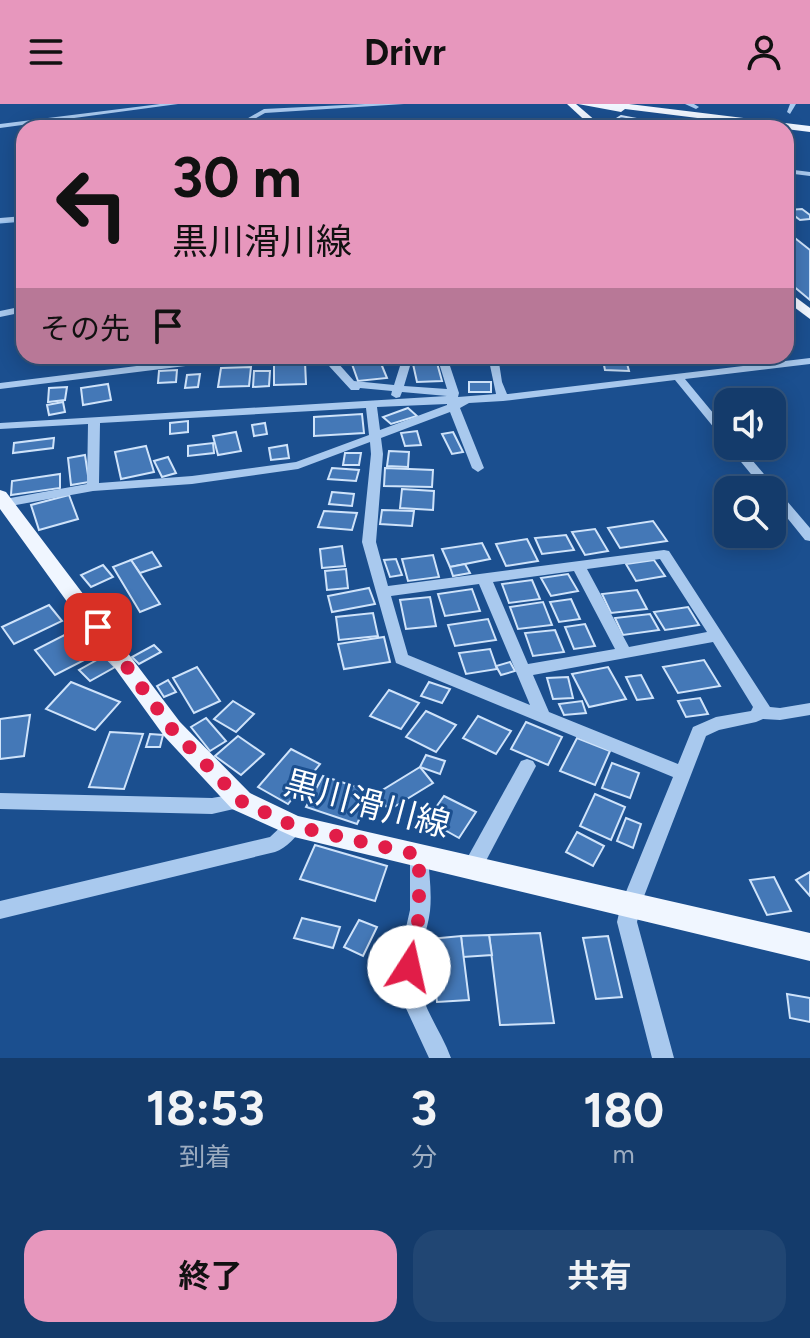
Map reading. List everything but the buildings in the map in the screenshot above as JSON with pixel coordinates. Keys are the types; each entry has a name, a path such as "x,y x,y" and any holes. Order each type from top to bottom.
{"main road":[{"path":"571,104 590,120"},
{"path":"582,104 709,120"},
{"path":"608,104 728,120"},
{"path":"794,301 810,315"},
{"name":"黒川滑川線","path":"2,499 172,729 241,801 294,826 810,947"}],"street":[{"path":"48,120 175,104"},
{"path":"245,120 264,107 401,104"},
{"path":"688,104 696,107"},
{"path":"0,386 133,364"},
{"path":"333,364 352,384 398,388 453,400 503,398 788,364"},
{"path":"444,364 453,400 478,468"},
{"path":"494,364 503,398"},
{"path":"393,403 405,366"},
{"path":"679,379 714,421"},
{"path":"352,384 375,438 377,454 369,542 401,659 681,773"},
{"path":"0,426 503,398"},
{"path":"2,499 298,465 375,438 453,400"},
{"path":"93,487 94,421"},
{"path":"746,460 759,476"},
{"path":"786,508 810,537"},
{"path":"382,592 664,554 762,707 761,712"},
{"path":"578,566 625,653"},
{"path":"484,578 543,717"},
{"path":"523,671 717,636"},
{"path":"663,1058 627,922 681,773 699,732 761,712 780,714 810,709"},
{"path":"472,868 527,766"},
{"path":"0,801 212,806 241,801"},
{"path":"0,910 275,844 294,826"},
{"path":"419,855 419,918 408,951 409,984 421,1022 436,1045 440,1058"}],"waterway":[{"path":"0,222 16,221"}],"route":[{"path":"98,627 172,729 241,801 294,826 419,855 419,918 408,951 409,967"}]}
